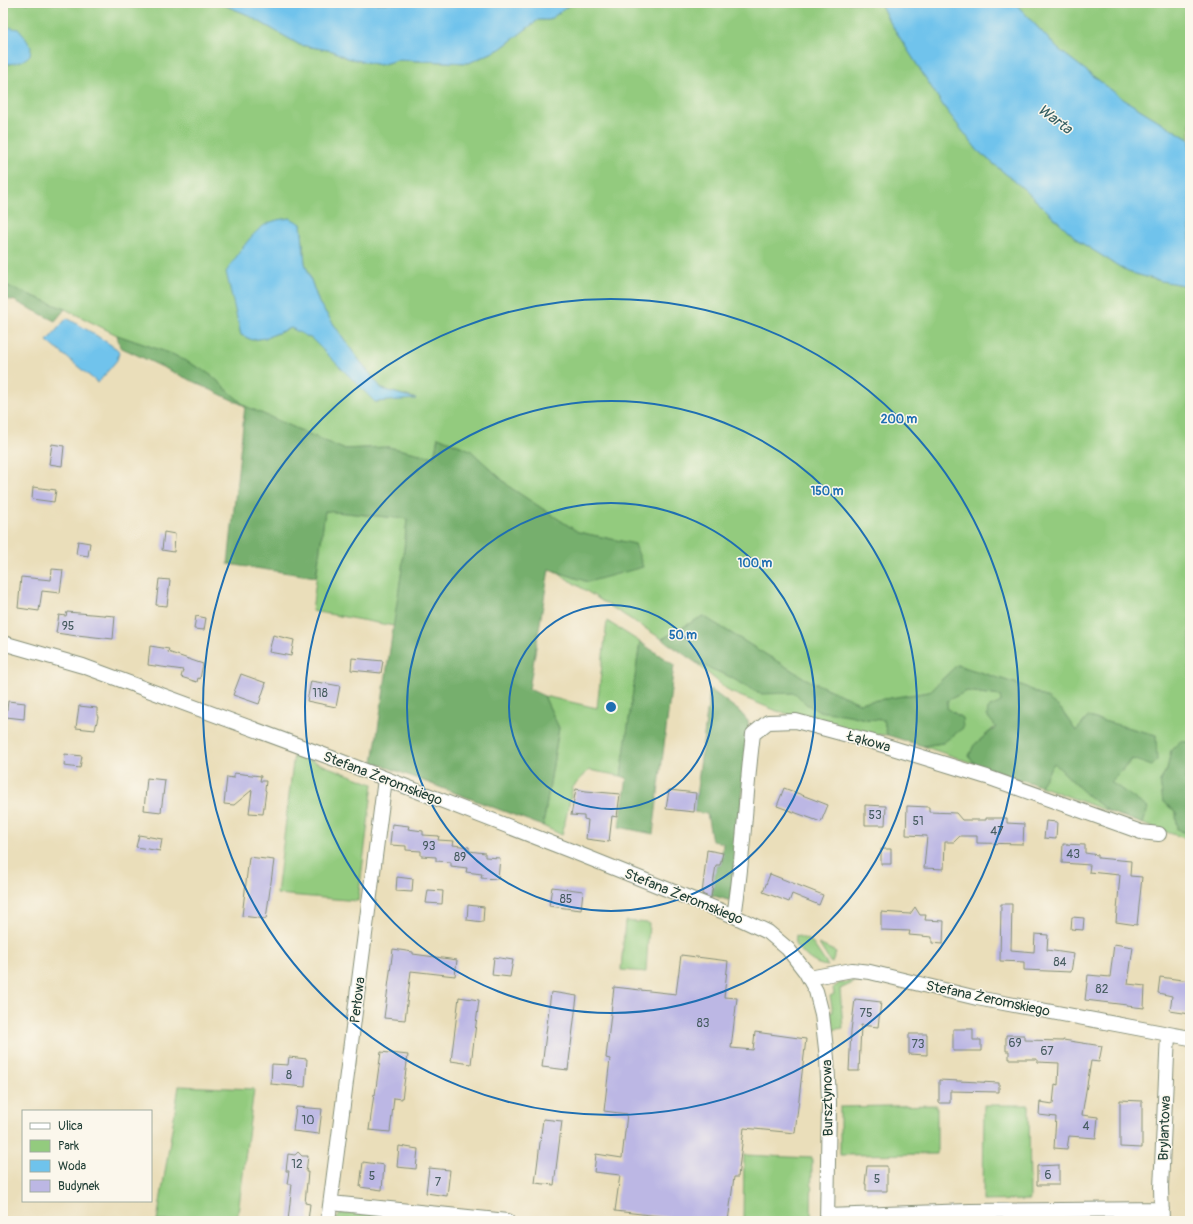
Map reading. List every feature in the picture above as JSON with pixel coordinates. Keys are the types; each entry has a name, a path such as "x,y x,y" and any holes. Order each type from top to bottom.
{"street":[{"name":"Stefana Żeromskiego","path":"3,643 84,666 340,761 734,916 768,932 780,941 796,958 809,978 852,970 870,972 977,998 1190,1038"},
{"name":"Łąkowa","path":"734,916 739,886 753,734 768,722 796,721 870,741 987,777 1141,832 1159,834"},
{"name":"Perłowa","path":"328,1221 385,779"},
{"name":"Bursztynowa","path":"809,978 816,991 821,1008 827,1058 829,1102 827,1218"},
{"name":"Brylantowa","path":"1162,1215 1161,1188 1168,1034"},
{"path":"331,1203 507,1221"},
{"path":"827,1218 970,1211 1162,1215"}],"green space":[{"path":"3,3 219,3 246,14 300,45 333,51 347,58 380,65 397,60 469,63 500,49 538,20 549,20 572,3 880,3 888,19 944,107 978,151 1024,189 1080,242 1128,272 1161,281 1183,285 1190,284 1190,743 1181,741 1171,750 1167,770 1160,781 1163,802 1176,812 1177,829 1190,835 1190,840 1143,824 1147,808 1111,782 1133,759 1152,766 1156,735 1088,717 1076,731 1060,708 1024,686 957,665 929,692 859,703 806,679 703,616 662,639 553,570 588,582 635,544 578,532 511,488 470,450 438,437 434,457 388,447 343,449 245,406 212,376 172,354 117,335 65,309 3,284 3,64 11,64 31,47 7,27 3,28","holes":["301,224 305,263 319,303 353,352 382,389 414,398 375,402 312,339 291,328 265,338 252,340 241,335 236,313"]},
{"path":"1015,3 1190,3 1190,140 1123,99 1058,49"},
{"path":"3,284 65,309 55,321 13,300 3,299"},
{"path":"117,335 172,354 203,370 212,376 245,406 120,347"},
{"path":"245,406 343,449 388,447 434,457 438,437 470,450 511,488 578,532 635,544 643,567 588,582 549,569 529,689 544,696 559,728 543,826 373,762 402,569 407,519 325,511 316,577 228,564"},
{"path":"325,511 407,519 394,626 312,611"},
{"path":"703,616 806,679 859,703 929,692 957,665 1024,686 1047,698 1060,708 1076,731 1088,717 1156,735 1157,761 1152,766 1132,759 1111,782 1148,808 1143,824 1110,812 1087,795 1054,763 1040,786 975,764 969,756 974,745 996,727 987,716 988,708 1001,702 1000,696 967,691 948,700 947,708 962,718 963,728 943,743 923,746 887,735 884,720 865,719 849,715 818,711 806,704 795,693 761,694 726,675 695,662 662,639"},
{"path":"607,621 640,642 621,776 589,770 573,787 562,835 543,826 559,728 544,696 597,708"},
{"path":"640,642 674,665 653,834 619,827 627,778 621,776"},
{"path":"695,662 726,675 780,693 795,693 806,704 865,719 884,720 887,735 864,734 777,711 730,692"},
{"path":"710,689 739,711 748,721 749,735 731,901 711,895 716,865 721,865 723,843 712,841 707,814 694,812"},
{"path":"967,691 1000,696 1002,702 996,726 974,745 969,756 975,764 923,746 943,743 962,718 947,708 948,700"},
{"path":"1181,741 1190,743 1190,754 1185,779 1190,781 1190,835 1177,829 1176,812 1163,802 1160,781 1167,770 1171,750"},
{"path":"294,754 373,784 358,901 277,894"},
{"path":"1190,754 1190,781 1185,780"},
{"path":"1054,763 1087,795 1110,812 1040,786"},
{"path":"625,921 649,923 646,972 621,970"},
{"path":"796,935 811,941 828,966 814,962 802,952 795,945"},
{"path":"819,944 836,952 832,963 830,962"},
{"path":"855,981 840,989 843,1028 831,1030 829,1013 833,1012 830,996 834,994 833,988 840,983"},
{"path":"179,1086 254,1089 237,1221 157,1221"},
{"path":"937,1105 937,1154 840,1155 840,1107"},
{"path":"984,1105 1029,1105 1030,1200 983,1201"},
{"path":"744,1155 812,1158 811,1221 743,1221"},
{"path":"352,1210 444,1221 335,1221 341,1213"},
{"path":"1134,1214 1141,1221 1112,1221 1112,1215"},
{"path":"1169,1217 1190,1217 1190,1221 1169,1221"}],"water":[{"path":"219,3 572,3 549,20 538,20 500,49 469,63 397,60 380,65 347,58 333,51 300,45 246,14"},
{"name":"Warta","path":"880,3 1015,3 1058,49 1123,99 1190,140 1190,284 1183,285 1161,281 1128,272 1080,242 1024,189 978,151 944,107 888,19"},
{"path":"7,27 18,29 31,47 30,55 24,60 3,64 3,28"},
{"path":"290,218 301,224 305,263 319,303 353,352 382,389 416,399 375,402 312,339 291,328 265,338 252,340 241,335 226,272 247,242 260,229 274,221"},
{"path":"67,318 117,349 119,353 117,360 98,383 47,341"}],"building":[{"path":"52,444 64,446 62,466 49,464"},
{"path":"33,487 56,490 54,502 32,499"},
{"path":"164,532 175,534 174,552 162,550"},
{"path":"78,541 90,543 88,556 76,554"},
{"path":"52,569 63,570 60,593 42,591 39,611 18,608 21,577 51,580"},
{"path":"159,579 170,580 167,606 156,605"},
{"path":"67,612 115,616 113,639 56,633 59,615 66,616"},
{"path":"196,616 206,618 204,630 194,629"},
{"path":"273,635 294,640 291,656 269,652"},
{"path":"150,646 169,649 168,652 203,664 200,679 198,678 197,682 181,677 183,670 148,665"},
{"path":"352,658 383,661 381,673 351,670"},
{"path":"241,674 266,683 259,704 233,695"},
{"path":"311,681 340,686 336,707 307,701"},
{"path":"8,701 25,703 24,719 6,717"},
{"path":"79,706 97,708 98,717 95,730 76,728"},
{"path":"65,754 82,756 80,768 64,766"},
{"path":"234,773 261,776 260,781 266,781 263,814 249,813 252,790 234,805 224,804 227,777 234,778"},
{"path":"147,778 165,780 161,812 144,810"},
{"path":"784,788 828,805 821,822 777,806"},
{"path":"576,789 620,794 617,817 612,816 609,842 586,839 588,820 584,819 584,816 571,815"},
{"path":"669,790 696,793 694,812 666,809"},
{"path":"865,805 886,806 885,825 865,825"},
{"path":"907,806 929,807 929,812 956,813 962,820 1007,818 1007,823 1024,824 1023,844 977,843 977,836 960,836 954,842 945,842 944,869 924,868 927,836 906,835"},
{"path":"1046,821 1057,822 1056,839 1044,838"},
{"path":"392,824 409,826 408,829 423,831 423,835 439,836 438,840 454,841 453,845 469,847 469,851 485,853 485,857 500,858 498,879 481,878 482,874 466,872 467,868 451,866 451,862 436,861 436,857 421,856 421,851 406,850 406,846 390,845"},
{"path":"139,835 162,839 160,851 136,847"},
{"path":"1063,844 1085,845 1085,853 1098,855 1098,858 1131,861 1130,876 1142,877 1137,925 1116,922 1120,875 1089,872 1090,865 1062,863"},
{"path":"881,849 891,849 891,864 881,864"},
{"path":"707,850 723,853 720,865 716,865 711,898 702,894"},
{"path":"249,857 274,860 266,919 242,916"},
{"path":"770,874 823,895 819,905 792,894 789,902 763,892"},
{"path":"397,877 413,879 412,892 396,891"},
{"path":"552,887 583,891 581,910 549,906"},
{"path":"428,890 443,891 442,904 426,903"},
{"path":"1001,904 1012,904 1011,950 1034,952 1035,934 1048,935 1047,950 1074,954 1071,972 1024,970 1024,962 1000,961"},
{"path":"468,905 484,907 483,922 467,920"},
{"path":"915,907 920,915 926,915 925,920 944,921 943,944 932,943 932,937 909,935 910,931 881,930 881,912 910,914"},
{"path":"1072,917 1084,918 1083,930 1071,929"},
{"path":"1114,944 1133,947 1128,984 1145,986 1144,1008 1085,1000 1088,975 1110,977"},
{"path":"393,949 413,952 413,954 457,960 455,976 411,971 405,1020 384,1018"},
{"path":"681,955 728,961 724,997 737,998 731,1048 753,1050 755,1032 806,1039 795,1133 744,1128 738,1177 734,1177 728,1221 702,1221 615,1211 620,1175 594,1172 596,1154 622,1158 627,1114 604,1111 610,1059 606,1058 614,987 676,994"},
{"path":"494,957 513,960 510,977 492,975"},
{"path":"1160,977 1190,981 1190,1014 1170,1011 1172,996 1158,993"},
{"path":"551,992 577,996 568,1070 542,1067"},
{"path":"459,997 479,1000 471,1064 451,1061"},
{"path":"855,999 881,1002 878,1027 861,1025 859,1071 849,1071 851,1031"},
{"path":"953,1029 973,1029 973,1040 981,1040 981,1051 953,1051"},
{"path":"909,1034 927,1034 927,1055 909,1054"},
{"path":"1006,1035 1024,1035 1024,1040 1063,1040 1102,1046 1099,1062 1091,1061 1082,1115 1098,1117 1096,1138 1069,1136 1067,1149 1054,1148 1056,1117 1039,1115 1040,1102 1053,1104 1055,1084 1058,1085 1059,1063 1037,1062 1037,1059 1009,1059 1009,1051 1006,1051"},
{"path":"381,1052 408,1055 402,1099 394,1098 390,1132 369,1130"},
{"path":"289,1057 307,1059 305,1087 271,1084 272,1064 288,1065"},
{"path":"939,1080 999,1083 999,1092 950,1091 950,1103 939,1103"},
{"path":"1120,1100 1142,1101 1142,1148 1120,1147"},
{"path":"296,1107 322,1109 319,1134 293,1131"},
{"path":"543,1119 562,1121 554,1185 535,1183"},
{"path":"399,1146 418,1149 416,1169 397,1167"},
{"path":"298,1152 302,1156 308,1156 305,1203 310,1204 308,1221 288,1221 292,1184 287,1184 289,1171 286,1171 288,1154 295,1155"},
{"path":"363,1162 384,1165 382,1190 360,1187"},
{"path":"1059,1165 1059,1185 1037,1185 1037,1166"},
{"path":"867,1166 887,1166 887,1191 866,1191 865,1184"},
{"path":"429,1168 450,1170 447,1196 426,1193"}]}
